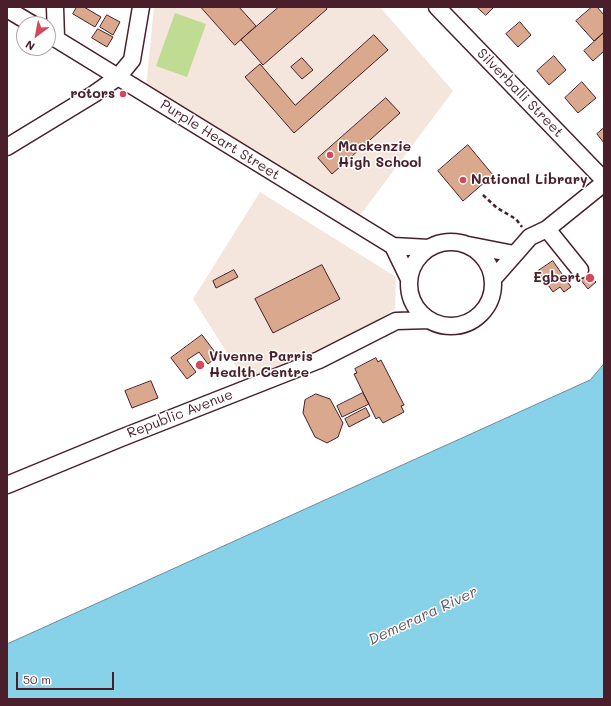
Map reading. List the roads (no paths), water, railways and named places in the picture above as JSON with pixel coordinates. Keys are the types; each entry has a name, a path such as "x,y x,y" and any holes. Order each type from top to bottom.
{"street":[{"path":"7,147 94,94 118,77 132,60 141,7"},
{"name":"Silverballi Street","path":"437,7 604,181"},
{"path":"7,9 19,16"},
{"name":"Purple Heart Street","path":"56,38 393,246 429,248"},
{"path":"493,279 530,237 547,229 604,181"},
{"path":"547,229 580,270"},
{"path":"396,321 409,285 413,266 419,256 429,248 445,242 514,254"},
{"path":"393,246 409,285 413,303 420,313 430,320 444,326 460,325 474,319 486,308 492,294 493,279 487,263 476,251 462,244"},
{"name":"Republic Avenue","path":"7,485 121,438 319,360 396,321 430,320"}],"water":[{"name":"Demerara River","path":"604,364 604,699 7,699 7,644 590,380"}],"place":[{"name":"rotors","path":"123,94"},
{"name":"Mackenzie High School","path":"330,155"},
{"name":"National Library","path":"463,180"},
{"name":"Egbert","path":"590,278"},
{"name":"Vivenne Parris Health Centre","path":"200,365"}]}
